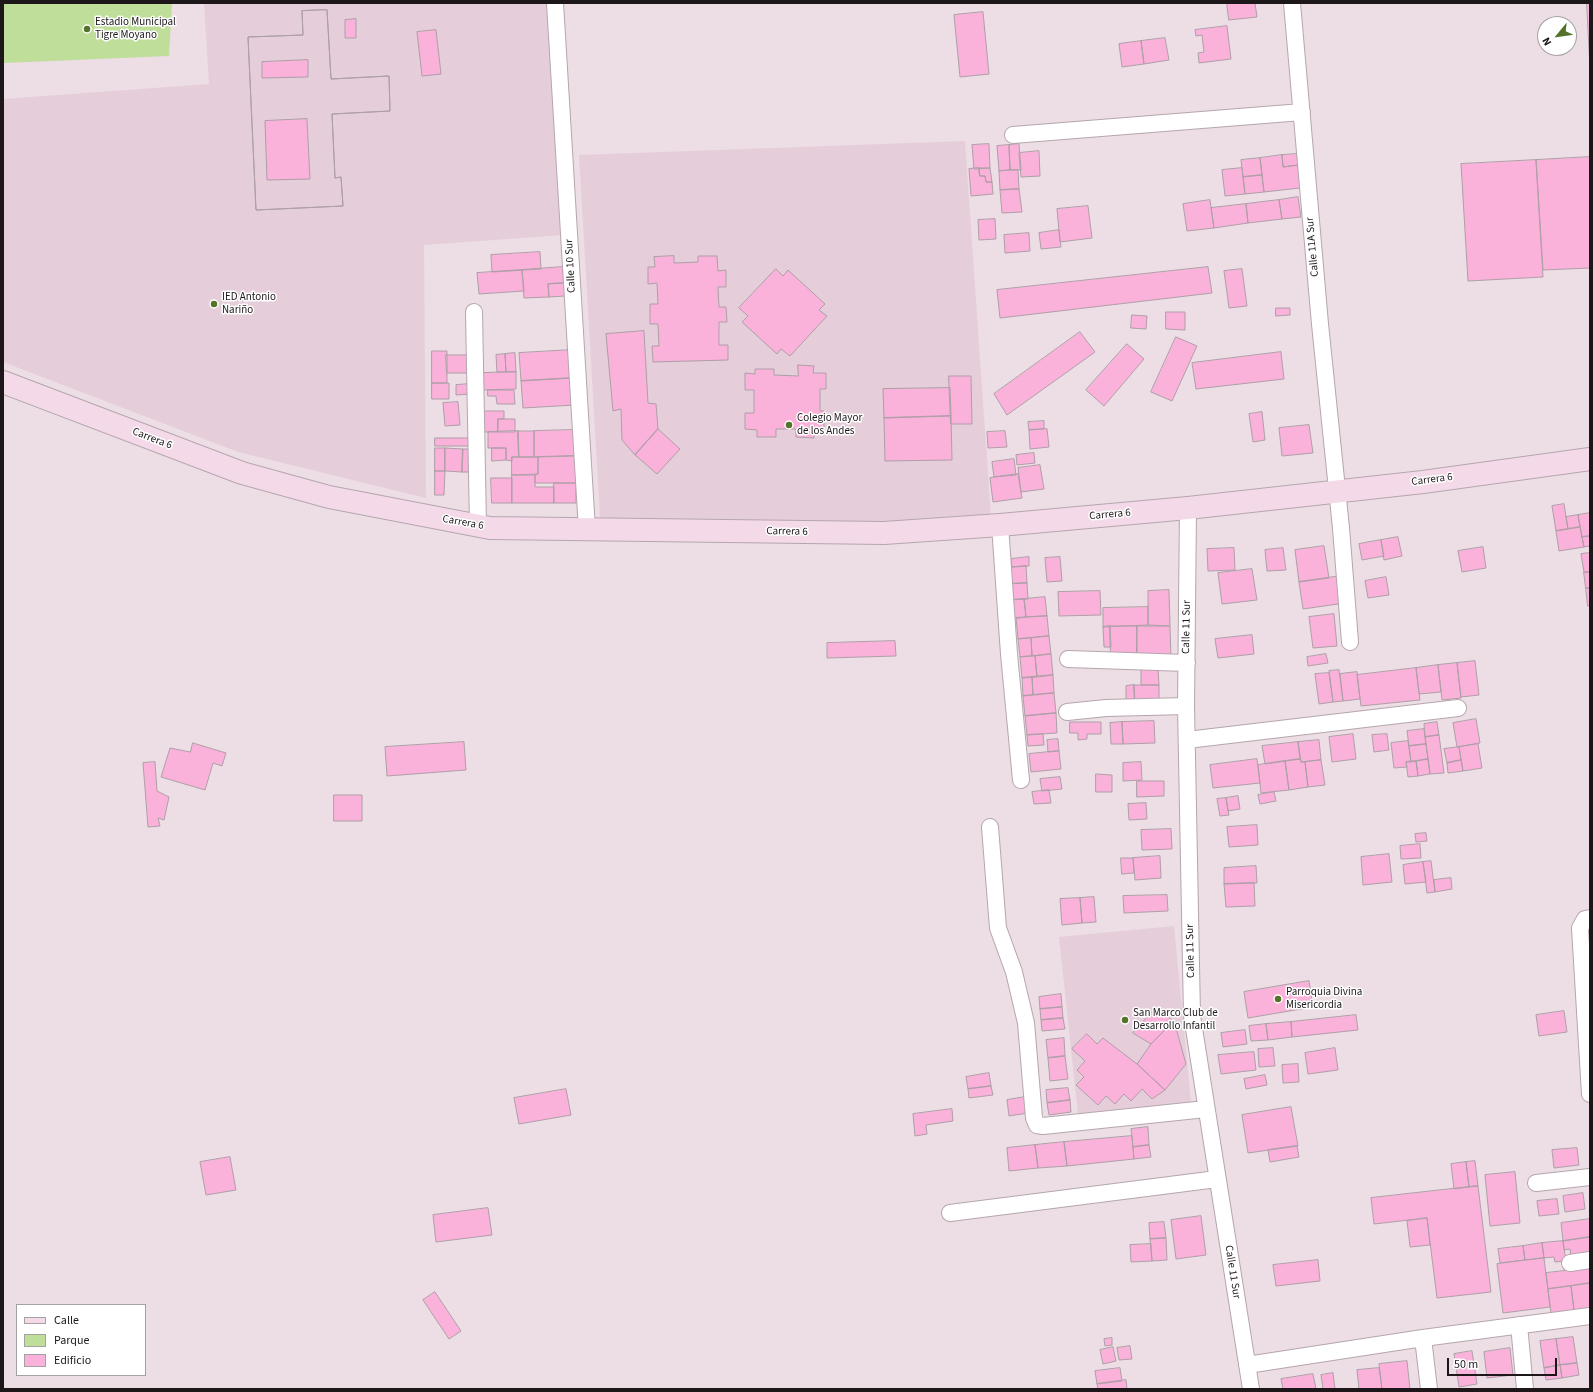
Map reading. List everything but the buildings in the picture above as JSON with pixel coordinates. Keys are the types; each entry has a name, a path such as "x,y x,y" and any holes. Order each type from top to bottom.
{"main road":[{"name":"Carrera 6","path":"3,382 242,473 330,497 478,526 587,530 884,533 1000,525 1188,508 1336,490 1423,482 1590,459"}],"street":[{"name":"Calle 10 Sur","path":"555,3 587,530"},
{"name":"Calle 11A Sur","path":"1292,3 1320,332 1341,528 1350,642"},
{"path":"1013,135 1302,112"},
{"path":"474,312 478,526"},
{"name":"Calle 11 Sur","path":"1188,508 1186,706 1192,1016 1217,1179 1252,1389"},
{"path":"1000,525 1009,654 1021,780"},
{"path":"1068,659 1187,663"},
{"path":"1067,712 1106,708 1186,706"},
{"path":"1187,740 1458,708"},
{"path":"990,827 998,928 1014,972 1026,1023 1034,1118 1037,1125 1043,1126 1206,1109"},
{"path":"1587,918 1580,928 1590,1094"},
{"path":"1536,1183 1590,1177"},
{"path":"950,1213 1217,1179"},
{"path":"1570,1263 1590,1260"},
{"path":"1247,1364 1423,1338 1590,1316"},
{"path":"1519,1325 1525,1389"},
{"path":"1423,1338 1429,1389"}],"shaded area":[{"name":"IED Antonio Nariño","path":"204,3 551,3 564,235 424,245 426,498 238,452 3,362 3,99 209,84"},
{"name":"Colegio Mayor de los Andes","path":"965,141 991,518 601,534 579,155"},
{"name":"San Marco Club de Desarrollo Infantil","path":"1174,926 1191,1103 1078,1114 1059,937"}],"green space":[{"name":"Estadio Municipal Tigre Moyano","path":"3,3 172,3 169,56 3,63"}],"place":[{"name":"Estadio Municipal Tigre Moyano","path":"87,29"},
{"name":"IED Antonio Nariño","path":"214,304"},
{"name":"Colegio Mayor de los Andes","path":"789,425"},
{"name":"Parroquia Divina Misericordia","path":"1278,999"},
{"name":"San Marco Club de Desarrollo Infantil","path":"1125,1020"}]}
